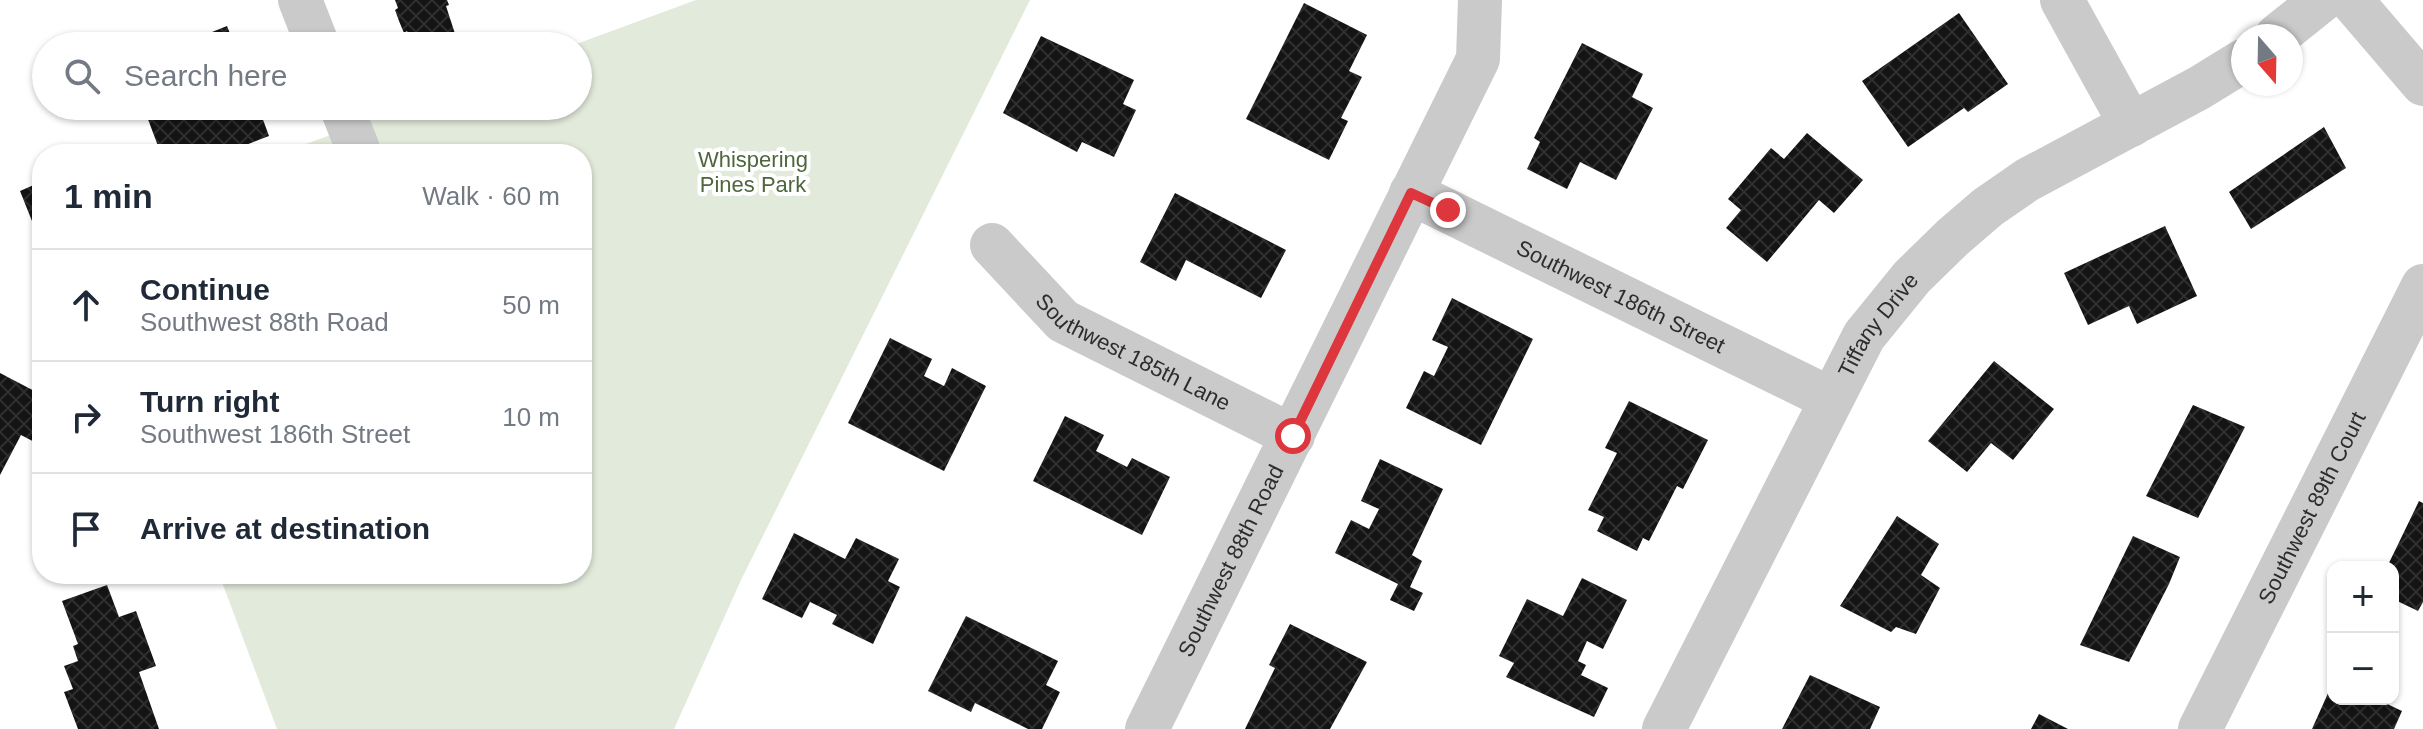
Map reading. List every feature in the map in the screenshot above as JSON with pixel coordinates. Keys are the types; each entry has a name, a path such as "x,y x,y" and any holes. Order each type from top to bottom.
{"street":[{"path":"300,0 313,32"},
{"name":"Southwest 88th Road","path":"1147,729 1478,59 1480,0"},
{"path":"2062,0 2131,125"},
{"path":"2292,24 2322,0"},
{"path":"2351,0 2423,84"},
{"name":"Tiffany Drive","path":"1664,729 1864,336 1912,277 1988,207 2027,180 2231,68"},
{"path":"347,120 356,144"},
{"name":"Southwest 186th Street","path":"1411,193 1831,399"},
{"name":"Southwest 185th Lane","path":"992,245 1063,321 1293,436"},
{"name":"Southwest 89th Court","path":"2200,729 2423,286"}],"green space":[{"name":"Whispering Pines Park","path":"696,0 1030,0 741,580 674,729 277,729 223,584 592,584 592,144 306,144 371,120 592,120 592,38"}],"building":[{"path":"395,0 447,0 454,32 404,32 395,10 398,8"},
{"path":"1304,3 1367,35 1349,71 1362,77 1341,118 1348,121 1329,160 1246,119"},
{"path":"1959,13 2008,84 1968,112 1964,108 1908,147 1862,81"},
{"path":"227,26 229,32 212,32"},
{"path":"1041,36 1134,80 1123,104 1136,110 1114,157 1082,142 1077,152 1003,113"},
{"path":"1582,43 1643,74 1632,97 1653,108 1616,180 1580,162 1567,189 1527,169 1540,142 1534,138"},
{"path":"148,120 263,120 269,136 249,144 157,144"},
{"path":"2324,127 2346,168 2251,229 2229,192"},
{"path":"1807,133 1863,180 1834,213 1819,200 1767,262 1726,228 1741,210 1728,199 1771,148 1784,159"},
{"path":"32,186 32,221 20,191"},
{"path":"1175,193 1286,250 1261,298 1186,260 1176,281 1140,262"},
{"path":"2165,226 2197,296 2137,324 2129,306 2088,325 2064,273"},
{"path":"1452,298 1533,339 1481,445 1406,408 1424,371 1434,376 1448,347 1432,340"},
{"path":"890,338 932,359 924,376 944,386 952,368 986,386 944,471 848,423"},
{"path":"1994,361 2054,409 2013,460 1991,443 1967,472 1928,441"},
{"path":"0,373 32,390 32,441 21,435 0,475"},
{"path":"1629,401 1708,440 1683,489 1677,486 1649,541 1643,538 1637,551 1597,531 1604,517 1588,510 1617,453 1605,448"},
{"path":"2193,405 2245,427 2198,518 2146,496"},
{"path":"1065,416 1104,435 1096,451 1127,467 1132,458 1170,477 1142,535 1033,481"},
{"path":"1380,459 1443,489 1412,555 1422,561 1410,587 1423,593 1414,611 1390,600 1398,584 1335,553 1351,520 1369,529 1379,509 1361,501"},
{"path":"2419,501 2423,503 2423,602 2418,611 2399,602 2399,561 2390,561"},
{"path":"1897,516 1939,544 1921,575 1940,588 1916,634 1896,627 1891,632 1840,606"},
{"path":"794,533 845,559 856,538 899,559 888,581 900,587 873,644 832,624 837,615 810,602 802,618 762,599"},
{"path":"2133,536 2180,557 2129,662 2080,645"},
{"path":"1582,578 1627,600 1603,649 1587,641 1578,661 1586,665 1581,675 1608,688 1594,717 1506,677 1514,663 1499,656 1527,599 1563,616"},
{"path":"107,585 119,617 136,611 156,666 139,672 159,729 78,729 64,692 73,689 64,666 78,661 73,646 78,644 62,601"},
{"path":"966,616 1058,661 1046,685 1060,692 1042,729 1028,729 975,703 971,712 928,691"},
{"path":"1290,624 1367,662 1330,729 1245,729 1275,668 1269,665"},
{"path":"1810,675 1880,707 1870,729 1782,729"},
{"path":"2327,695 2327,705 2389,705 2402,711 2394,729 2312,729"},
{"path":"2039,714 2068,729 2031,729"}],"route":[{"path":"1293,436 1411,193 1448,210"}]}
